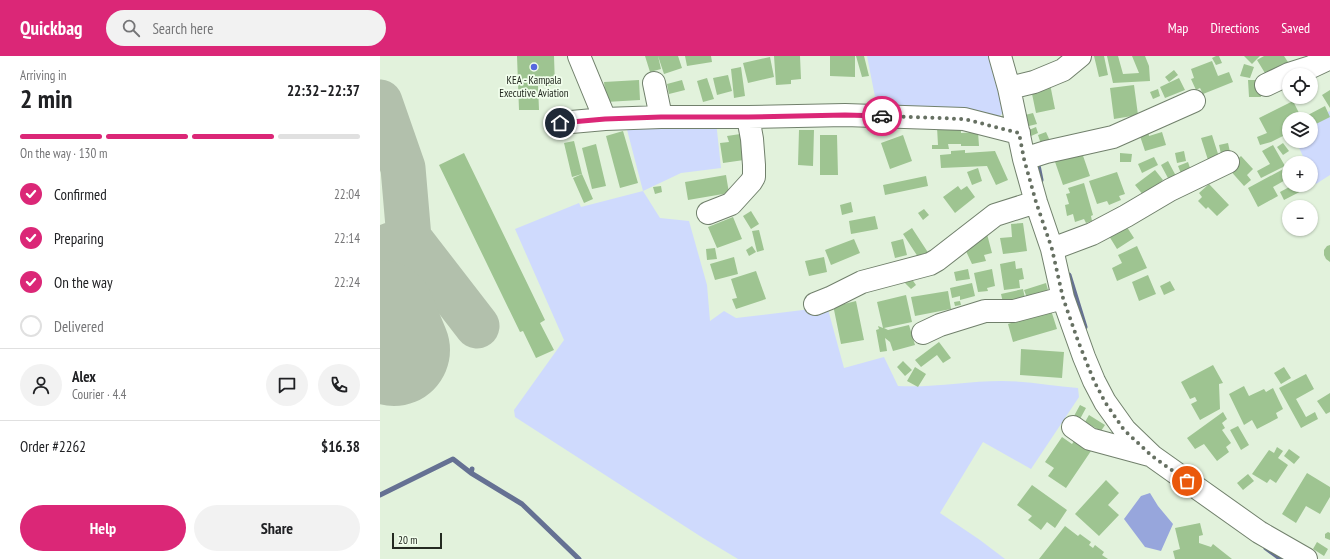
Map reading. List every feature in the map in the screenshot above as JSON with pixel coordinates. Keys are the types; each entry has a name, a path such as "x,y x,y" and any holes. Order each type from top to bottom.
{"street":[{"path":"579,56 605,119"},
{"path":"1000,56 1009,88 1024,159 1036,202 1052,249 1063,298 1084,357 1105,402 1124,430 1152,456 1259,532 1306,559"},
{"path":"1009,88 1034,82 1063,70 1080,56"},
{"path":"1266,85 1330,58"},
{"path":"654,83 661,117"},
{"path":"1024,159 1046,152 1113,137 1194,100"},
{"path":"560,123 605,119 661,117 845,115 964,119 1019,133"},
{"path":"708,213 731,204 751,182 754,176 752,139 748,117"},
{"path":"1052,249 1092,234 1170,190 1228,162"},
{"path":"814,304 830,298 862,282 930,264 995,215 1036,202"},
{"path":"923,333 940,325 985,311 1014,310 1063,298"},
{"path":"989,323 1014,310"},
{"path":"1073,427 1090,439 1152,456"}],"shaded area":[{"path":"867,56 991,56 1003,112 998,119 877,107"},
{"path":"1330,111 1330,175 1318,183 1318,156 1303,156 1299,148 1318,148 1318,117"},
{"path":"716,121 721,168 681,173 643,191 625,122"},
{"path":"643,191 660,218 689,221 707,285 710,321 724,311 736,318 803,310 826,302 844,368 884,357 898,386 1011,381 1078,388 1079,397 1031,469 983,442 940,513 1005,559 738,559 515,417 514,410 564,340 515,229 579,203 581,207"},
{"path":"1150,493 1158,506 1173,524 1161,551 1145,547 1124,519 1141,496"}],"building":[{"path":"517,56 554,56 555,86 538,86 539,110 519,110"},
{"path":"645,56 658,56 661,69 650,72"},
{"path":"658,56 678,56 682,68 664,74"},
{"path":"685,56 711,56 712,62 687,66"},
{"path":"774,56 800,56 801,79 791,80 791,84 776,85"},
{"path":"830,56 855,56 855,77 830,76"},
{"path":"856,56 864,56 869,76 862,77"},
{"path":"1094,56 1104,56 1108,75 1099,77"},
{"path":"1107,56 1118,56 1123,74 1139,73 1132,56 1145,56 1149,66 1150,81 1113,83"},
{"path":"1219,56 1222,63 1216,65 1212,58"},
{"path":"1244,56 1260,56 1252,64"},
{"path":"1264,56 1284,56 1290,65 1282,68 1282,70 1268,78 1257,60"},
{"path":"770,57 774,77 748,83 743,63"},
{"path":"1212,61 1218,76 1229,72 1233,82 1203,94 1200,88 1196,90 1191,79 1194,78 1191,69"},
{"path":"1244,64 1254,67 1250,78 1240,76"},
{"path":"741,67 745,96 734,98 731,69"},
{"path":"1174,70 1178,75 1169,82 1165,77"},
{"path":"728,75 732,91 717,95 713,78"},
{"path":"707,78 714,99 703,102 697,81"},
{"path":"1179,78 1185,90 1165,98 1160,87"},
{"path":"639,80 640,100 606,102 604,82"},
{"path":"682,80 685,90 669,94 667,84"},
{"path":"1248,80 1260,80 1261,97 1249,97"},
{"path":"1050,84 1055,109 1036,113 1031,89"},
{"path":"1134,85 1138,115 1114,119 1110,88"},
{"path":"1158,89 1160,96 1153,99 1150,92"},
{"path":"1330,90 1330,108 1322,95"},
{"path":"1287,104 1294,104 1298,112 1282,112 1282,136 1260,145 1257,137 1267,133 1259,118"},
{"path":"1325,106 1330,117 1318,123 1318,112 1314,112"},
{"path":"1033,113 1037,124 1029,126 1025,115"},
{"path":"961,124 961,133 978,132 979,146 948,144 949,149 932,149 932,145 938,145 937,127"},
{"path":"1036,127 1038,133 1031,136 1029,130"},
{"path":"799,130 814,130 813,166 798,165"},
{"path":"623,131 638,183 620,188 606,136"},
{"path":"1148,131 1149,136 1162,132 1166,145 1145,151 1139,133"},
{"path":"1046,132 1050,141 1041,144 1038,135"},
{"path":"747,133 751,159 723,163 720,143 729,142 727,136"},
{"path":"820,135 837,135 838,175 820,175"},
{"path":"903,135 912,161 890,169 881,143"},
{"path":"1212,135 1219,157 1208,160 1201,138"},
{"path":"574,141 582,174 572,177 564,143"},
{"path":"1228,143 1230,152 1221,154 1219,145"},
{"path":"596,144 606,186 592,189 582,148"},
{"path":"1282,144 1282,148 1287,148 1289,151 1283,155 1277,147"},
{"path":"1273,145 1282,161 1282,168 1261,178 1257,171 1270,164 1262,151"},
{"path":"1080,147 1090,176 1063,185 1053,156"},
{"path":"965,150 965,153 995,151 1008,180 996,185 987,166 941,168 940,155 951,154 951,151"},
{"path":"1184,151 1186,161 1177,163 1175,153"},
{"path":"464,153 545,320 540,323 554,350 536,358 523,331 520,332 439,165"},
{"path":"1120,153 1132,154 1131,162 1120,162"},
{"path":"1241,156 1253,169 1247,175 1251,180 1244,186 1228,168"},
{"path":"1154,157 1158,165 1142,173 1138,164"},
{"path":"1168,161 1176,176 1169,180 1161,165"},
{"path":"1188,162 1193,177 1184,181 1178,166"},
{"path":"978,168 982,181 972,185 967,172"},
{"path":"1155,170 1163,180 1144,196 1135,185"},
{"path":"1282,170 1282,182 1273,187 1278,196 1258,207 1248,188"},
{"path":"1117,172 1125,194 1119,196 1121,200 1109,205 1107,201 1097,204 1089,181"},
{"path":"582,174 593,199 584,203 573,178"},
{"path":"726,175 729,193 688,200 685,182"},
{"path":"926,176 928,186 885,195 883,185"},
{"path":"1084,183 1093,215 1091,216 1092,221 1086,223 1084,219 1075,222 1073,214 1067,216 1065,205 1069,204 1066,194 1070,193 1068,188"},
{"path":"1209,184 1229,205 1217,216 1208,207 1206,209 1198,201 1202,197 1199,193"},
{"path":"661,186 662,192 655,194 653,187"},
{"path":"958,186 961,190 967,186 975,197 955,213 943,197"},
{"path":"1282,191 1299,192 1284,200 1280,192"},
{"path":"851,202 853,212 842,215 840,205"},
{"path":"924,209 929,215 923,220 918,213"},
{"path":"751,211 759,224 751,229 743,216"},
{"path":"875,216 878,229 851,234 849,221"},
{"path":"733,217 742,239 717,248 708,227"},
{"path":"1123,221 1134,238 1117,249 1106,231"},
{"path":"1023,223 1027,251 1003,254 1000,238 1012,237 1011,224"},
{"path":"912,228 929,254 920,260 903,234"},
{"path":"759,230 764,250 757,252 752,231"},
{"path":"987,234 992,253 984,255 986,261 972,264 965,249"},
{"path":"854,239 860,253 831,265 825,250"},
{"path":"903,239 907,255 895,258 891,242"},
{"path":"1330,245 1330,262 1324,255 1324,250"},
{"path":"752,246 756,252 749,256 746,250"},
{"path":"1137,246 1147,268 1117,281 1112,268 1122,263 1118,255"},
{"path":"715,248 717,259 707,260 706,249"},
{"path":"734,257 738,274 715,280 710,264"},
{"path":"824,257 827,272 809,276 805,261"},
{"path":"1015,261 1016,269 1022,268 1024,279 1019,280 1020,288 1004,290 1000,264"},
{"path":"968,269 970,279 956,281 954,272"},
{"path":"992,269 995,286 987,288 988,291 978,292 974,273"},
{"path":"756,271 766,299 736,309 732,299 737,298 731,279"},
{"path":"1148,275 1156,294 1139,301 1132,282"},
{"path":"911,278 916,285 911,289 905,283"},
{"path":"1170,281 1175,290 1164,295 1160,286"},
{"path":"972,283 975,296 960,300 960,296 952,298 950,288"},
{"path":"1046,283 1050,297 1029,303 1024,290"},
{"path":"1023,289 1026,303 1004,307 1001,294"},
{"path":"948,291 951,309 915,316 911,297"},
{"path":"906,295 912,322 884,328 888,330 909,325 915,345 893,351 890,342 885,338 887,351 880,352 876,330 879,329 878,326 883,328 877,302"},
{"path":"832,300 840,305 856,301 864,340 841,344"},
{"path":"960,301 961,305 955,306 954,302"},
{"path":"1051,310 1057,329 1013,342 1008,324"},
{"path":"939,342 951,358 943,363 937,355 921,367 915,360"},
{"path":"1021,349 1064,352 1062,378 1020,375"},
{"path":"903,361 912,370 905,376 897,367"},
{"path":"1213,365 1223,383 1219,384 1220,409 1200,420 1191,404 1197,401 1195,397 1190,399 1181,382"},
{"path":"915,367 926,374 918,387 907,381"},
{"path":"1284,367 1291,378 1281,384 1274,373"},
{"path":"1306,374 1314,389 1296,399 1306,417 1315,412 1318,419 1301,428 1279,388"},
{"path":"1244,386 1249,396 1264,389 1266,392 1273,388 1283,409 1276,413 1278,418 1257,429 1252,420 1244,425 1229,394"},
{"path":"1330,393 1330,412 1326,414 1317,401"},
{"path":"1080,405 1086,408 1080,419 1074,416"},
{"path":"1223,412 1227,419 1222,423 1225,428 1222,430 1231,443 1226,447 1229,452 1217,461 1204,444 1195,449 1187,438"},
{"path":"1089,415 1105,425 1101,431 1085,422"},
{"path":"1238,426 1249,445 1241,450 1230,430"},
{"path":"1062,437 1072,444 1075,440 1091,451 1066,488 1048,476 1054,468 1045,462"},
{"path":"1277,447 1283,451 1278,458 1288,465 1276,483 1270,479 1267,483 1252,474 1269,450 1274,453"},
{"path":"1289,449 1300,457 1294,464 1284,456"},
{"path":"1307,473 1330,487 1330,497 1320,514 1306,506 1296,523 1282,514"},
{"path":"1248,474 1254,481 1243,490 1237,483"},
{"path":"1106,480 1119,493 1108,505 1119,515 1099,536 1075,514"},
{"path":"1032,485 1067,510 1055,528 1047,522 1041,530 1028,520 1032,516 1017,505"},
{"path":"1200,523 1203,535 1199,536 1199,543 1211,547 1213,544 1232,559 1175,559 1173,551 1180,549 1175,528"},
{"path":"1065,526 1078,536 1080,534 1091,542 1089,545 1093,548 1095,545 1104,552 1102,555 1108,559 1039,559"},
{"path":"1328,532 1330,533 1330,540 1325,538 1325,534"},
{"path":"1317,542 1328,549 1324,556 1313,549"}],"waterway":[{"path":"1038,165 1041,180"},
{"path":"1069,275 1085,327"},
{"path":"380,495 453,459 471,473 472,469"},
{"path":"471,473 522,504 579,559"},
{"path":"1266,548 1281,559"}],"taxiway":[{"path":"380,102 403,168 409,238 380,249"},
{"path":"409,238 477,326"}],"runway":[{"path":"380,316 394,350"}],"way so far":[{"path":"882,116 964,119 1019,133 1024,159 1036,202 1052,249 1063,298 1094,381 1105,402 1124,430 1152,456 1187,481"}],"place":[{"name":"KEA - Kampala Executive Aviation","path":"534,67"}],"route":[{"path":"560,123 605,119 661,117 882,116"}]}
